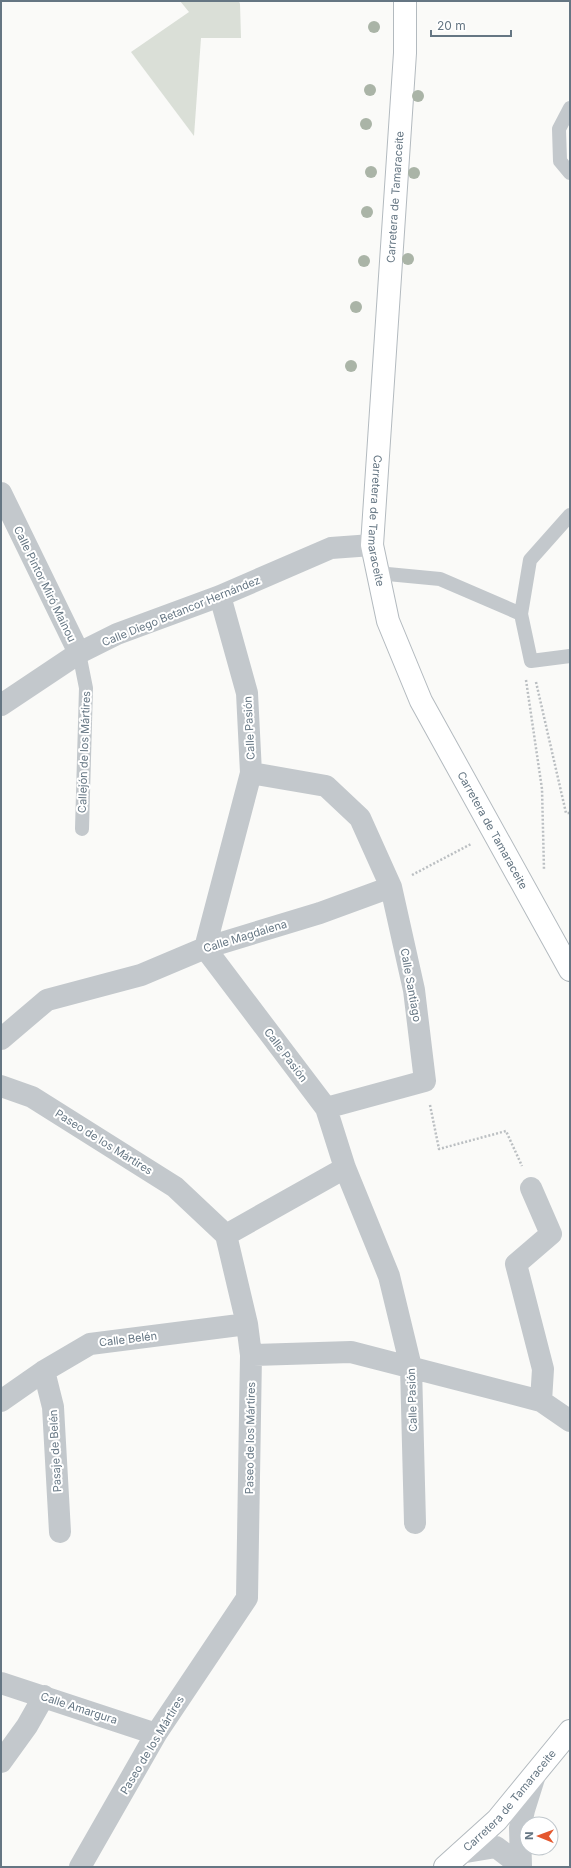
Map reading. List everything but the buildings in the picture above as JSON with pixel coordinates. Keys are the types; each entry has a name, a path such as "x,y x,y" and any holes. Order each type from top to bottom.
{"main road":[{"name":"Carretera de Tamaraceite","path":"405,1 405,53 372,545 388,620 421,701 570,970"},
{"name":"Carretera de Tamaraceite","path":"453,1860 497,1820 570,1731"}],"street":[{"name":"Calle Pintor Miró Mainou","path":"1,493 79,653"},
{"name":"Calle Diego Betancor Hernández","path":"1,705 79,653 116,634 220,596 331,548 372,545"},
{"name":"Calle Pasión","path":"220,596 247,693 251,773 205,948 326,1108 345,1168 389,1276 411,1366 415,1523"},
{"name":"Calle Santiago","path":"251,773 326,786 360,818 391,887 414,990 425,1081"},
{"name":"Calle Magdalena","path":"1,1039 47,1000 141,976 205,948 320,913 391,887"},
{"path":"326,1108 425,1081"},
{"name":"Paseo de los Mártires","path":"1,1086 32,1097 175,1187 226,1235 247,1324 251,1355 247,1598 156,1734 80,1867"},
{"path":"226,1235 345,1168"},
{"path":"532,1188 551,1234 516,1264 543,1369 541,1400"},
{"name":"Calle Belén","path":"1,1401 44,1371 90,1344 247,1324"},
{"path":"251,1355 351,1352 541,1400 570,1421"},
{"name":"Pasaje de Belén","path":"44,1371 53,1407 60,1532"},
{"name":"Calle Amargura","path":"1,1682 156,1734"},
{"path":"1,1762 27,1726 44,1696"},
{"path":"521,1867 520,1828 535,1775"},
{"path":"453,1860 496,1847 521,1867"}],"lane":[{"path":"570,108 559,129 560,161 570,173"},
{"path":"570,515 530,560 521,614 531,661 570,656"},
{"path":"377,572 440,579 521,614"},
{"name":"Callejón de los Mártires","path":"79,653 86,688 82,829"}],"path":[{"path":"544,863 542,789 529,694 523,664 531,661 566,813 570,813"},
{"path":"391,887 493,832"},
{"path":"425,1081 439,1149 506,1131 532,1188"}],"shaded area":[{"path":"180,1 239,1 240,4 241,38 201,38 194,136 131,52 189,12"}]}
